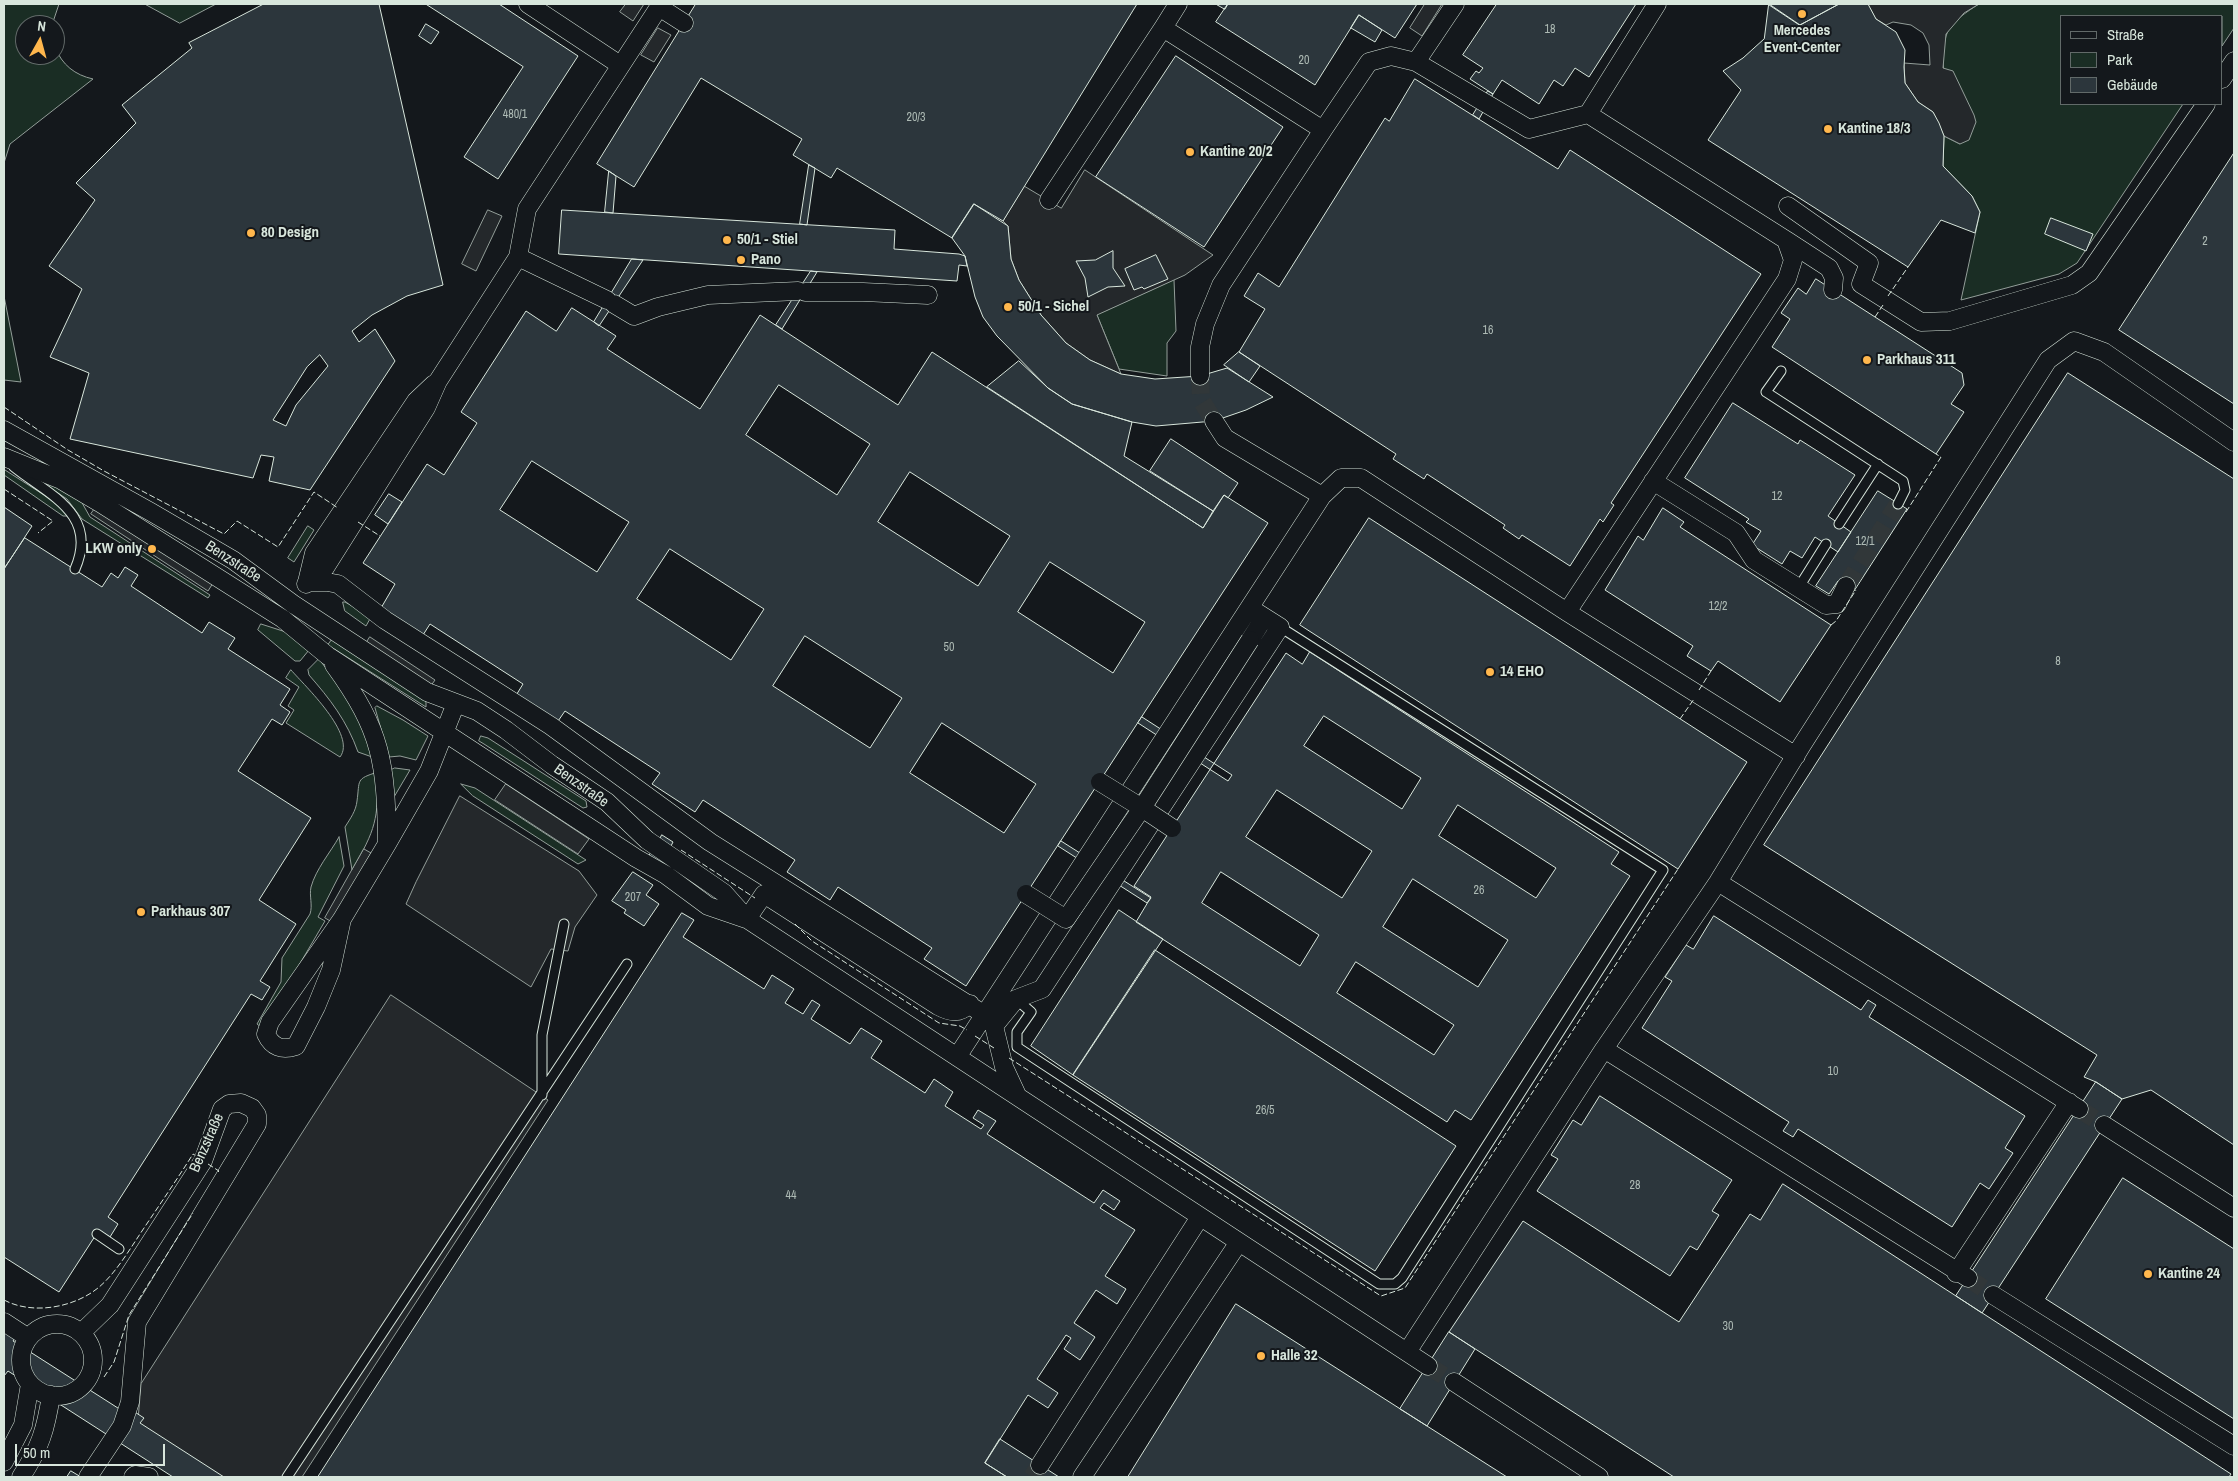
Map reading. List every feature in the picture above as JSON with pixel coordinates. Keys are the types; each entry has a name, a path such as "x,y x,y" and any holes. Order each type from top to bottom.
{"street":[{"path":"1049,200 1178,4"},
{"path":"1416,62 1455,4"},
{"path":"1200,376 1200,346 1205,324 1237,251 1369,62 1391,56 1416,62 1529,129 1588,114 1657,4"},
{"path":"531,5 620,65"},
{"path":"282,619 307,582 325,568 344,523 416,401 438,380 518,257 527,209 660,5 684,23"},
{"path":"1163,28 1323,130"},
{"path":"2223,78 2234,61"},
{"path":"1788,206 1869,263 1861,284 1920,322 1950,322 2072,285 2089,273 2205,105"},
{"path":"1588,114 1829,268 1834,278 1833,290"},
{"path":"1568,612 1787,279 1792,260 1786,240"},
{"path":"518,257 611,302 634,316 658,306 708,295 802,292 928,295"},
{"path":"1407,1352 1604,1049 1718,882 2048,360 2074,341 2104,352 2234,442"},
{"path":"1214,420 1225,438 1322,496"},
{"name":"Benzstraße","path":"4,430 233,560 293,604 427,692 477,711 506,730 552,765 607,802 647,840 724,893 747,919"},
{"name":"Benzstraße","path":"4,458 69,485 282,619 328,656 536,790 636,858 666,875 708,906 747,919"},
{"path":"990,1020 1322,496 1341,478 1361,478 1796,756"},
{"path":"1654,481 1736,534 1754,560 1826,606 1837,604 1846,586"},
{"path":"307,582 338,584 385,620 551,726 710,842 970,1004 990,1020 1004,1067 1017,1096"},
{"path":"1250,608 1272,622"},
{"path":"1026,894 1066,919 1142,808 1250,640 1272,622"},
{"path":"957,1057 990,1020 1016,999 1042,989 1272,622"},
{"name":"Benzstraße","path":"328,656 363,709 378,744 387,793 388,844"},
{"path":"342,919 331,970 316,1007 296,1046 288,1049 280,1048 270,1043 266,1034 270,1022 342,919 388,844 429,771 456,703"},
{"path":"1100,782 1172,828"},
{"path":"1604,1049 1962,1276 2074,1106 1718,882"},
{"path":"970,1004 962,1012 949,1012 764,894 747,919 1428,1366"},
{"name":"Benzstraße","path":"81,1333 110,1305 203,1161 222,1109 229,1104 242,1102 252,1108 257,1115 257,1124 137,1322 130,1402 122,1426 88,1477"},
{"path":"2104,1125 2234,1208"},
{"path":"1040,1465 1200,1216"},
{"path":"1082,1477 1240,1242"},
{"path":"1993,1295 2234,1446"},
{"path":"4,1322 27,1337"},
{"path":"58,1324 70,1326 81,1333 88,1342 92,1352 93,1364 90,1375 83,1385 74,1392 51,1395 40,1391 30,1384 24,1374 21,1363 22,1351 27,1337 46,1325 58,1324"},
{"path":"1454,1382 1599,1477"},
{"path":"4,1462 23,1425 30,1384"},
{"path":"21,1477 41,1444 47,1424 51,1395"},
{"path":"133,1477 148,1477"}],"lane":[{"path":"1781,371 1766,392 1903,481 1905,490 1898,504"},
{"path":"4,458 34,483 58,499 74,514 80,525 80,557 75,569"},
{"path":"1839,524 1878,464"},
{"path":"1799,587 1826,544"},
{"path":"1016,999 1031,1012 1017,1032 1017,1047 1379,1284 1395,1284 1402,1278 1663,870 1272,622"},
{"path":"542,1096 542,1035 564,924"},
{"path":"287,1477 514,1134 542,1096 627,964"},
{"path":"97,1234 119,1249"}],"green space":[{"path":"4,4 59,4 55,15 15,15 15,65 65,64 80,75 93,79 10,144 4,163"},
{"path":"145,4 216,4 180,23"},
{"path":"1979,4 2234,4 2234,28 2223,44 2223,15 2060,15 2060,105 2182,105 2077,263 2059,274 1961,300 1980,212 1972,196 1943,166 1944,136 1960,144 1944,76 1943,62 1948,31 1960,17"},
{"path":"1174,280 1176,331 1167,343 1167,376 1119,369 1097,315"},
{"path":"4,296 21,382 4,380"},
{"path":"5,470 55,502 69,516 63,516 4,475"},
{"path":"43,479 81,501 90,517 210,595 208,598 82,519 67,499 41,482"},
{"path":"308,526 314,530 294,562 288,558"},
{"path":"343,602 371,617 366,626 345,611"},
{"path":"261,624 289,633 309,650 300,661 295,661 258,630"},
{"path":"334,637 418,694 426,702 426,707 328,645"},
{"path":"319,659 355,707 375,758 358,752 349,730 337,711 309,675 308,670"},
{"path":"291,670 336,724 343,748 340,757 286,723 294,710 288,706 299,687 286,678"},
{"path":"377,706 428,736 416,760 400,756 389,757 375,708"},
{"path":"481,736 488,738 586,801 587,807 583,808 479,741"},
{"path":"395,768 410,770 394,797 392,795 391,770"},
{"path":"378,772 374,824 371,834 352,870 345,827 355,808 360,781"},
{"path":"461,784 475,788 586,860 578,864 473,796"},
{"path":"339,837 344,866 318,917 325,921 262,1028 257,1024 281,982 282,958 310,914 313,880"}],"shaded area":[{"path":"626,4 644,4 633,21 620,12"},
{"path":"1425,4 1442,4 1422,36 1410,28"},
{"path":"1868,4 1979,4 1964,13 1946,34 1943,68 1953,71 1974,115 1976,122 1969,140 1960,144 1944,136 1933,112 1918,102 1905,83 1904,63 1930,65 1929,45 1923,33 1911,25 1893,22 1886,25 1876,19"},
{"path":"658,28 671,35 654,62 641,55"},
{"path":"1085,170 1213,255 1185,275 1097,315 1121,374 1090,360 1066,343 1041,315 1019,280 1011,259 1008,226 1003,221 1024,186 1061,208"},
{"path":"488,210 502,216 476,271 462,264"},
{"name":"LKW only","path":"96,507 213,583 208,591 91,514"},
{"path":"370,637 435,680 430,687 365,645"},
{"path":"506,784 589,839 578,854 495,800"},
{"path":"460,796 579,871 597,895 575,927 568,951 551,949 531,987 406,904"},
{"path":"364,849 371,853 332,922 325,918"},
{"path":"391,995 548,1100 302,1477 205,1477 137,1432 141,1384"}],"building":[{"name":"80 Design","path":"264,4 379,4 443,285 407,296 372,315 352,331 359,342 375,329 395,361 310,490 269,481 274,457 261,455 253,478 70,439 89,373 50,357 82,289 49,266 95,200 76,183 136,123 122,105 192,48 189,43","holes":["320,355 328,366 296,405 286,426 273,420 307,367"]},
{"path":"426,4 499,4 578,56 498,179 464,157 523,67"},
{"path":"696,4 1137,4 1003,221 974,204 952,238 837,168 831,178 793,155 802,139 701,78 634,187 597,164"},
{"path":"1216,4 1228,4 1225,9"},
{"path":"1228,4 1417,4 1395,38 1359,15 1315,85 1216,22"},
{"path":"1497,4 1636,4 1589,77 1575,68 1563,86 1554,80 1539,104 1502,80 1493,94 1470,79 1476,71 1479,73 1483,68 1463,55"},
{"name":"Mercedes Event-Center","path":"1768,4 1839,4 1800,25"},
{"name":"Kantine 18/3","path":"1769,4 1800,25 1839,4 1868,4 1876,19 1896,32 1905,50 1905,83 1918,102 1933,112 1944,136 1943,166 1972,196 1980,212 1975,233 1941,220 1908,267 1708,140 1741,90 1723,71 1743,58 1764,39"},
{"path":"1359,15 1382,30 1375,42 1351,28"},
{"path":"426,24 439,32 431,44 419,36"},
{"name":"Kantine 20/2","path":"1176,56 1283,127 1204,247 1096,177"},
{"path":"1415,79 1558,169 1570,150 1761,274 1611,503 1614,505 1603,522 1600,519 1570,566 1522,535 1519,539 1503,528 1505,525 1427,474 1424,479 1393,459 1396,454 1239,352 1265,309 1244,296 1258,273 1279,287 1385,118 1389,121"},
{"path":"1488,91 1493,94 1479,119 1473,115"},
{"path":"2234,153 2234,404 2119,330"},
{"path":"809,165 815,168 807,225 800,224"},
{"path":"609,171 616,176 613,213 605,212"},
{"name":"50/1 - Sichel","path":"974,204 1008,226 1011,259 1019,280 1041,315 1066,343 1090,360 1121,374 1155,379 1200,376 1227,368 1273,397 1246,410 1214,421 1156,426 1132,422 1072,404 1048,388 997,336 983,317 975,297 965,256 952,238"},
{"name":"50/1 - Stiel","path":"562,210 895,230 894,249 959,254 965,256 967,266 959,265 957,281 559,254"},
{"path":"2051,218 2093,234 2086,251 2045,234"},
{"path":"1113,251 1113,268 1125,286 1108,287 1088,297 1085,278 1076,261 1095,260"},
{"path":"1156,255 1168,279 1144,289 1142,287 1134,290 1125,269"},
{"path":"632,259 643,260 599,326 594,322"},
{"path":"811,271 817,272 782,329 776,325"},
{"name":"Parkhaus 311","path":"1816,279 1962,373 1964,385 1951,404 1964,412 1936,454 1772,347 1790,319 1781,313 1798,288 1806,294"},
{"path":"572,308 616,336 607,349 700,409 760,315 898,405 932,352 1203,528 1224,495 1268,523 966,986 924,959 932,948 838,887 830,900 787,872 795,860 703,800 695,812 652,784 660,773 565,711 556,724 515,697 523,684 430,624 423,635 381,608 395,584 363,563 427,464 444,475 477,423 461,412 526,311 556,331","holes":["779,385 870,444 837,495 746,435","532,461 629,522 597,572 500,510","910,472 1010,536 978,586 878,522","670,549 764,609 731,660 637,599","1050,562 1145,622 1113,673 1018,612","805,636 902,698 870,748 773,686","942,723 1036,784 1004,833 910,773"]},
{"path":"1239,352 1260,366 1249,382 1224,365"},
{"path":"1019,361 1048,388 1072,404 1132,422 1124,456 1213,511 1203,528 987,387"},
{"path":"2068,373 2234,479 2234,1145 2151,1090 2122,1099 2096,1082 2084,1077 2097,1055 1764,845"},
{"path":"1733,403 1798,444 1800,440 1855,475 1828,516 1851,532 1838,552 1815,537 1802,558 1790,551 1782,564 1752,545 1761,531 1746,522 1749,519 1685,478"},
{"path":"1171,439 1238,483 1228,498 1224,495 1213,511 1150,471"},
{"path":"1878,491 1907,509 1854,591 1838,581 1829,594 1816,586"},
{"path":"389,494 402,502 388,524 375,515"},
{"path":"4,507 32,526 4,569"},
{"path":"1663,508 1684,522 1680,527 1831,625 1780,702 1718,661 1711,671 1687,656 1693,646 1605,590 1638,536 1643,540"},
{"name":"14 EHO","path":"1369,518 1747,762 1678,869 1300,625"},
{"name":"Parkhaus 307","path":"25,538 102,587 111,573 118,578 125,567 138,575 131,586 202,633 209,622 235,638 228,649 290,689 280,705 290,712 282,725 272,719 238,771 311,818 259,900 296,924 260,981 270,987 262,1000 251,994 108,1217 118,1224 110,1237 99,1230 59,1292 4,1257 4,569"},
{"path":"1310,652 1619,852 1611,864 1630,876 1471,1120 1455,1110 1447,1122 1136,922 1151,897 1134,886 1286,653 1302,664","holes":["1324,716 1421,778 1402,809 1304,746","1277,790 1372,851 1342,898 1246,837","1458,805 1556,868 1536,898 1439,836","1221,872 1319,935 1300,966 1202,903","1413,879 1508,940 1478,987 1383,927","1356,962 1454,1025 1434,1055 1337,993"]},
{"path":"1142,717 1232,775 1228,781 1138,723"},
{"path":"662,835 673,842 671,846 660,839"},
{"path":"1061,841 1151,898 1147,903 1058,846"},
{"path":"651,853 666,863 663,867 648,857"},
{"path":"633,872 653,885 646,895 659,904 644,926 624,913 626,910 612,901"},
{"path":"1119,910 1163,939 1073,1075 1031,1046"},
{"path":"682,913 694,920 683,937 764,989 772,975 794,989 785,1003 803,1014 812,1000 820,1005 811,1019 850,1044 861,1028 882,1041 871,1058 925,1093 934,1079 953,1092 945,1106 981,1129 984,1125 973,1118 978,1110 996,1121 987,1134 1094,1203 1103,1190 1120,1201 1114,1210 1104,1203 1100,1208 1135,1230 1105,1276 1126,1289 1117,1304 1096,1290 1074,1323 1095,1337 1080,1360 1064,1349 1071,1338 1066,1335 1037,1379 1058,1393 1048,1408 1028,1395 985,1463 1007,1477 318,1477"},
{"path":"1714,916 1861,1010 1868,1000 1876,1005 1869,1017 2025,1116 2005,1148 2013,1153 1989,1189 1980,1183 1952,1227 1798,1129 1793,1137 1783,1131 1789,1122 1642,1028 1672,981 1665,977 1686,945 1693,949"},
{"path":"1155,950 1456,1146 1375,1271 1073,1075"},
{"path":"2096,1082 2122,1099 1982,1313 1956,1296"},
{"path":"1600,1096 1732,1180 1712,1211 1719,1215 1697,1250 1690,1246 1670,1276 1537,1191 1558,1159 1551,1155 1573,1120 1581,1125"},
{"name":"Kantine 24","path":"2123,1178 2234,1249 2234,1419 2046,1299"},
{"path":"1783,1184 2231,1474 2229,1477 1674,1477 1449,1332 1523,1221 1679,1322 1750,1214 1760,1220"},
{"name":"Halle 32","path":"1236,1304 1427,1426 1507,1477 1128,1477"},
{"path":"4,1327 17,1335 13,1341 121,1410 124,1405 144,1418 140,1423 224,1477 173,1477 8,1371 4,1376"},
{"path":"1449,1332 1475,1349 1427,1426 1400,1409"},
{"path":"1000,1439 1059,1477 1007,1477 985,1463"},
{"path":"71,1471 81,1477 67,1477"}],"tunnel":[{"path":"1200,376 1201,400 1214,421"},
{"path":"1846,586 1898,504"},
{"path":"2079,1109 2104,1125"},
{"path":"1968,1278 1993,1295"},
{"path":"1428,1366 1454,1382"},
{"path":"1032,1477 1040,1465"}],"fence":[{"path":"1888,296 1908,267"},
{"path":"1875,317 1883,305"},
{"path":"4,407 68,450 104,471 224,534 237,521 278,547 314,492 338,508"},
{"path":"1906,512 1941,457 1936,454"},
{"path":"4,489 53,521 38,533"},
{"path":"358,522 380,536"},
{"path":"1831,625 1836,621 1856,590"},
{"path":"1699,690 1711,671"},
{"path":"1680,719 1694,699"},
{"path":"681,850 755,898"},
{"path":"1009,1058 1381,1296 1405,1288 1678,869"},
{"path":"795,924 812,941 939,1023 960,1026 967,1030"},
{"path":"975,1036 994,1048"},
{"path":"4,1300 15,1305 27,1307 52,1307 65,1305 88,1295 98,1288 121,1263 193,1154 198,1157"},
{"path":"208,1164 218,1172"},
{"path":"104,1377 114,1362 129,1315 193,1213"}],"place":[{"name":"Mercedes Event-Center","path":"1802,14"},
{"name":"Kantine 18/3","path":"1828,129"},
{"name":"Kantine 20/2","path":"1190,152"},
{"name":"80 Design","path":"251,233"},
{"name":"50/1 - Stiel","path":"727,240"},
{"name":"Pano","path":"741,260"},
{"name":"50/1 - Sichel","path":"1008,307"},
{"name":"Parkhaus 311","path":"1867,360"},
{"name":"LKW only","path":"152,549"},
{"name":"14 EHO","path":"1490,672"},
{"name":"Parkhaus 307","path":"141,912"},
{"name":"Kantine 24","path":"2148,1274"},
{"name":"Halle 32","path":"1261,1356"}]}
